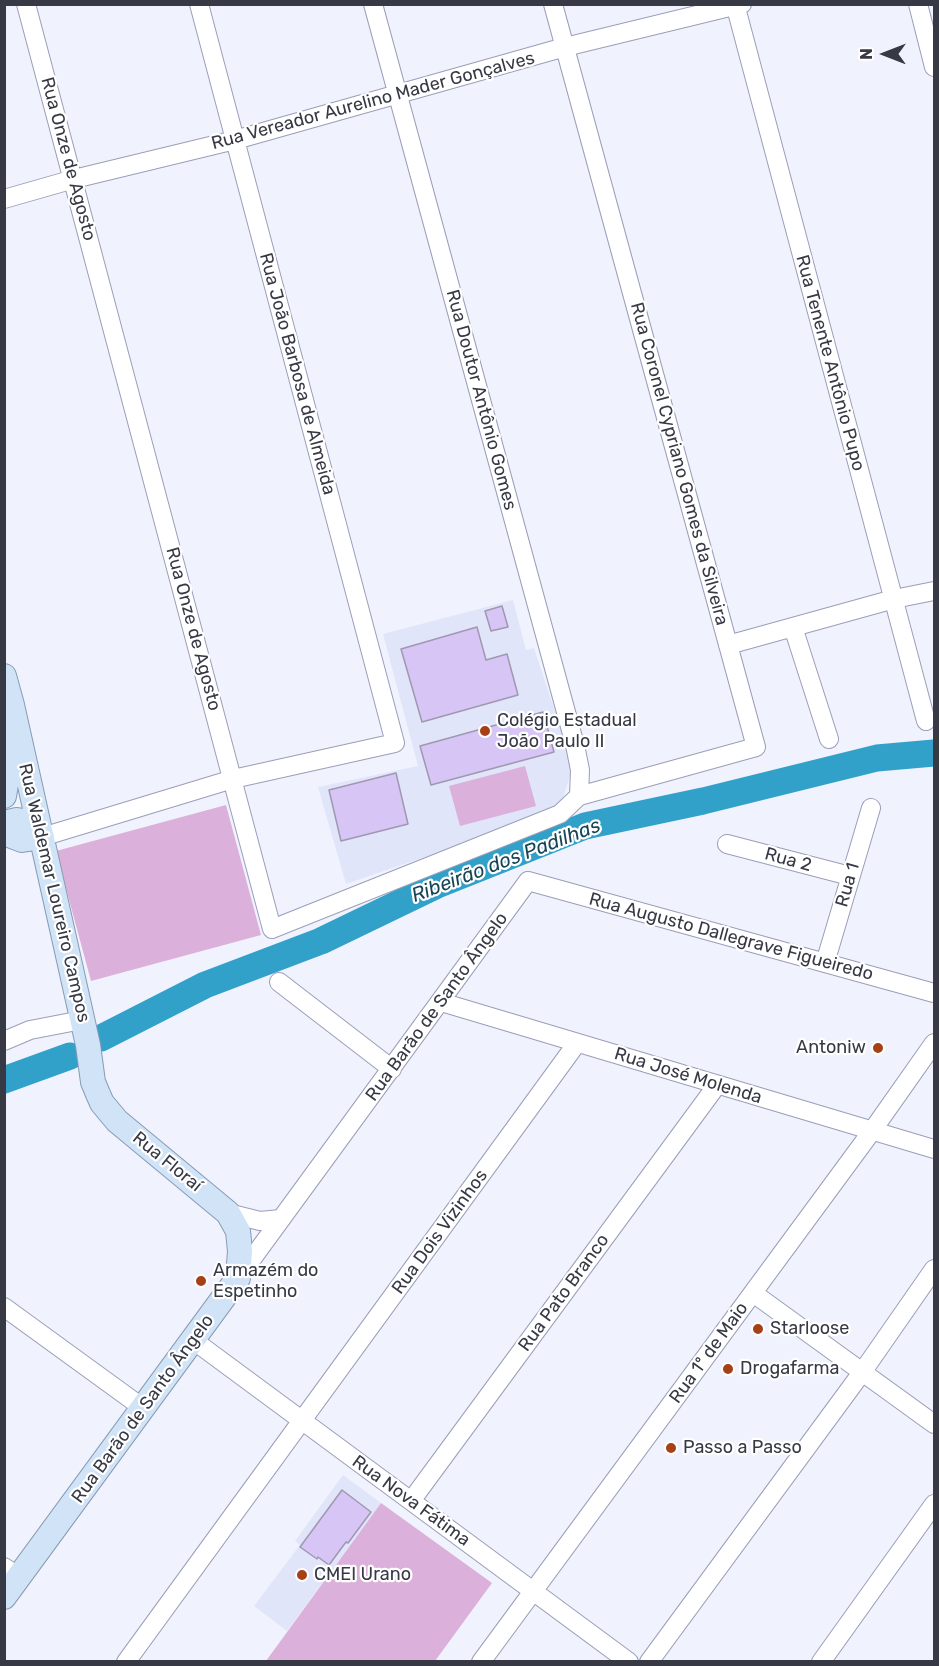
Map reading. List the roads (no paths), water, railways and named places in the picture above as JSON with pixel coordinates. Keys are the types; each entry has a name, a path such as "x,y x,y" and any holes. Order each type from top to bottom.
{"main road":[{"name":"Rua Waldemar Loureiro Campos","path":"4,676 88,1046"},
{"name":"Rua Waldemar Loureiro Campos","path":"4,796 10,761 12,705"},
{"path":"4,823 17,820 30,822 42,837"},
{"path":"4,833 22,840 42,837"},
{"name":"Rua Floraí","path":"88,1046 93,1082 109,1113 228,1213 238,1231 240,1251 238,1278"},
{"name":"Rua Barão de Santo Ângelo","path":"4,1597 12,1572 143,1408 238,1278"}],"street":[{"name":"Rua Onze de Agosto","path":"26,4 272,928 560,814 579,796"},
{"name":"Rua João Barbosa de Almeida","path":"199,4 395,742 233,779"},
{"name":"Rua Doutor Antônio Gomes","path":"373,4 575,745 580,770 579,796"},
{"name":"Rua Coronel Cypriano Gomes da Silveira","path":"553,4 756,747 579,796"},
{"path":"918,4 934,68"},
{"name":"Rua Vereador Aurelino Mader Gonçalves","path":"4,200 74,179 235,140 565,47 737,5"},
{"name":"Rua Tenente Antônio Pupo","path":"737,5 926,721"},
{"path":"728,645 894,599 934,591"},
{"path":"793,627 829,739"},
{"path":"42,837 233,779"},
{"name":"Rua 1","path":"825,963 871,808"},
{"name":"Rua 2","path":"727,844 850,876"},
{"name":"Rua Augusto Dallegrave Figueiredo","path":"528,880 934,993"},
{"name":"Rua Barão de Santo Ângelo","path":"238,1278 528,880"},
{"path":"279,982 392,1069"},
{"name":"Rua José Molenda","path":"441,1002 934,1149"},
{"path":"4,1041 30,1030 82,1020"},
{"name":"Rua Dois Vizinhos","path":"126,1662 577,1042"},
{"name":"Rua 1º de Maio","path":"481,1662 872,1131 934,1043"},
{"name":"Rua Pato Branco","path":"411,1501 717,1084"},
{"path":"228,1213 260,1221 281,1219"},
{"path":"650,1662 863,1371 934,1269"},
{"path":"753,1293 934,1424"},
{"path":"4,1308 143,1408"},
{"name":"Rua Nova Fátima","path":"193,1340 629,1662"},
{"path":"821,1662 934,1504"}],"waterway":[{"name":"Ribeirão dos Padilhas","path":"101,1038 205,985 321,941 437,885 585,826 703,801 877,758 934,753"},
{"name":"Ribeirão dos Padilhas","path":"4,1080 70,1056"}],"place":[{"name":"Colégio Estadual João Paulo II","path":"485,731"},
{"name":"Antoniw","path":"878,1048"},
{"name":"Armazém do Espetinho","path":"201,1281"},
{"name":"Starloose","path":"758,1329"},
{"name":"Drogafarma","path":"728,1369"},
{"name":"Passo a Passo","path":"671,1448"},
{"name":"CMEI Urano","path":"302,1575"}]}
